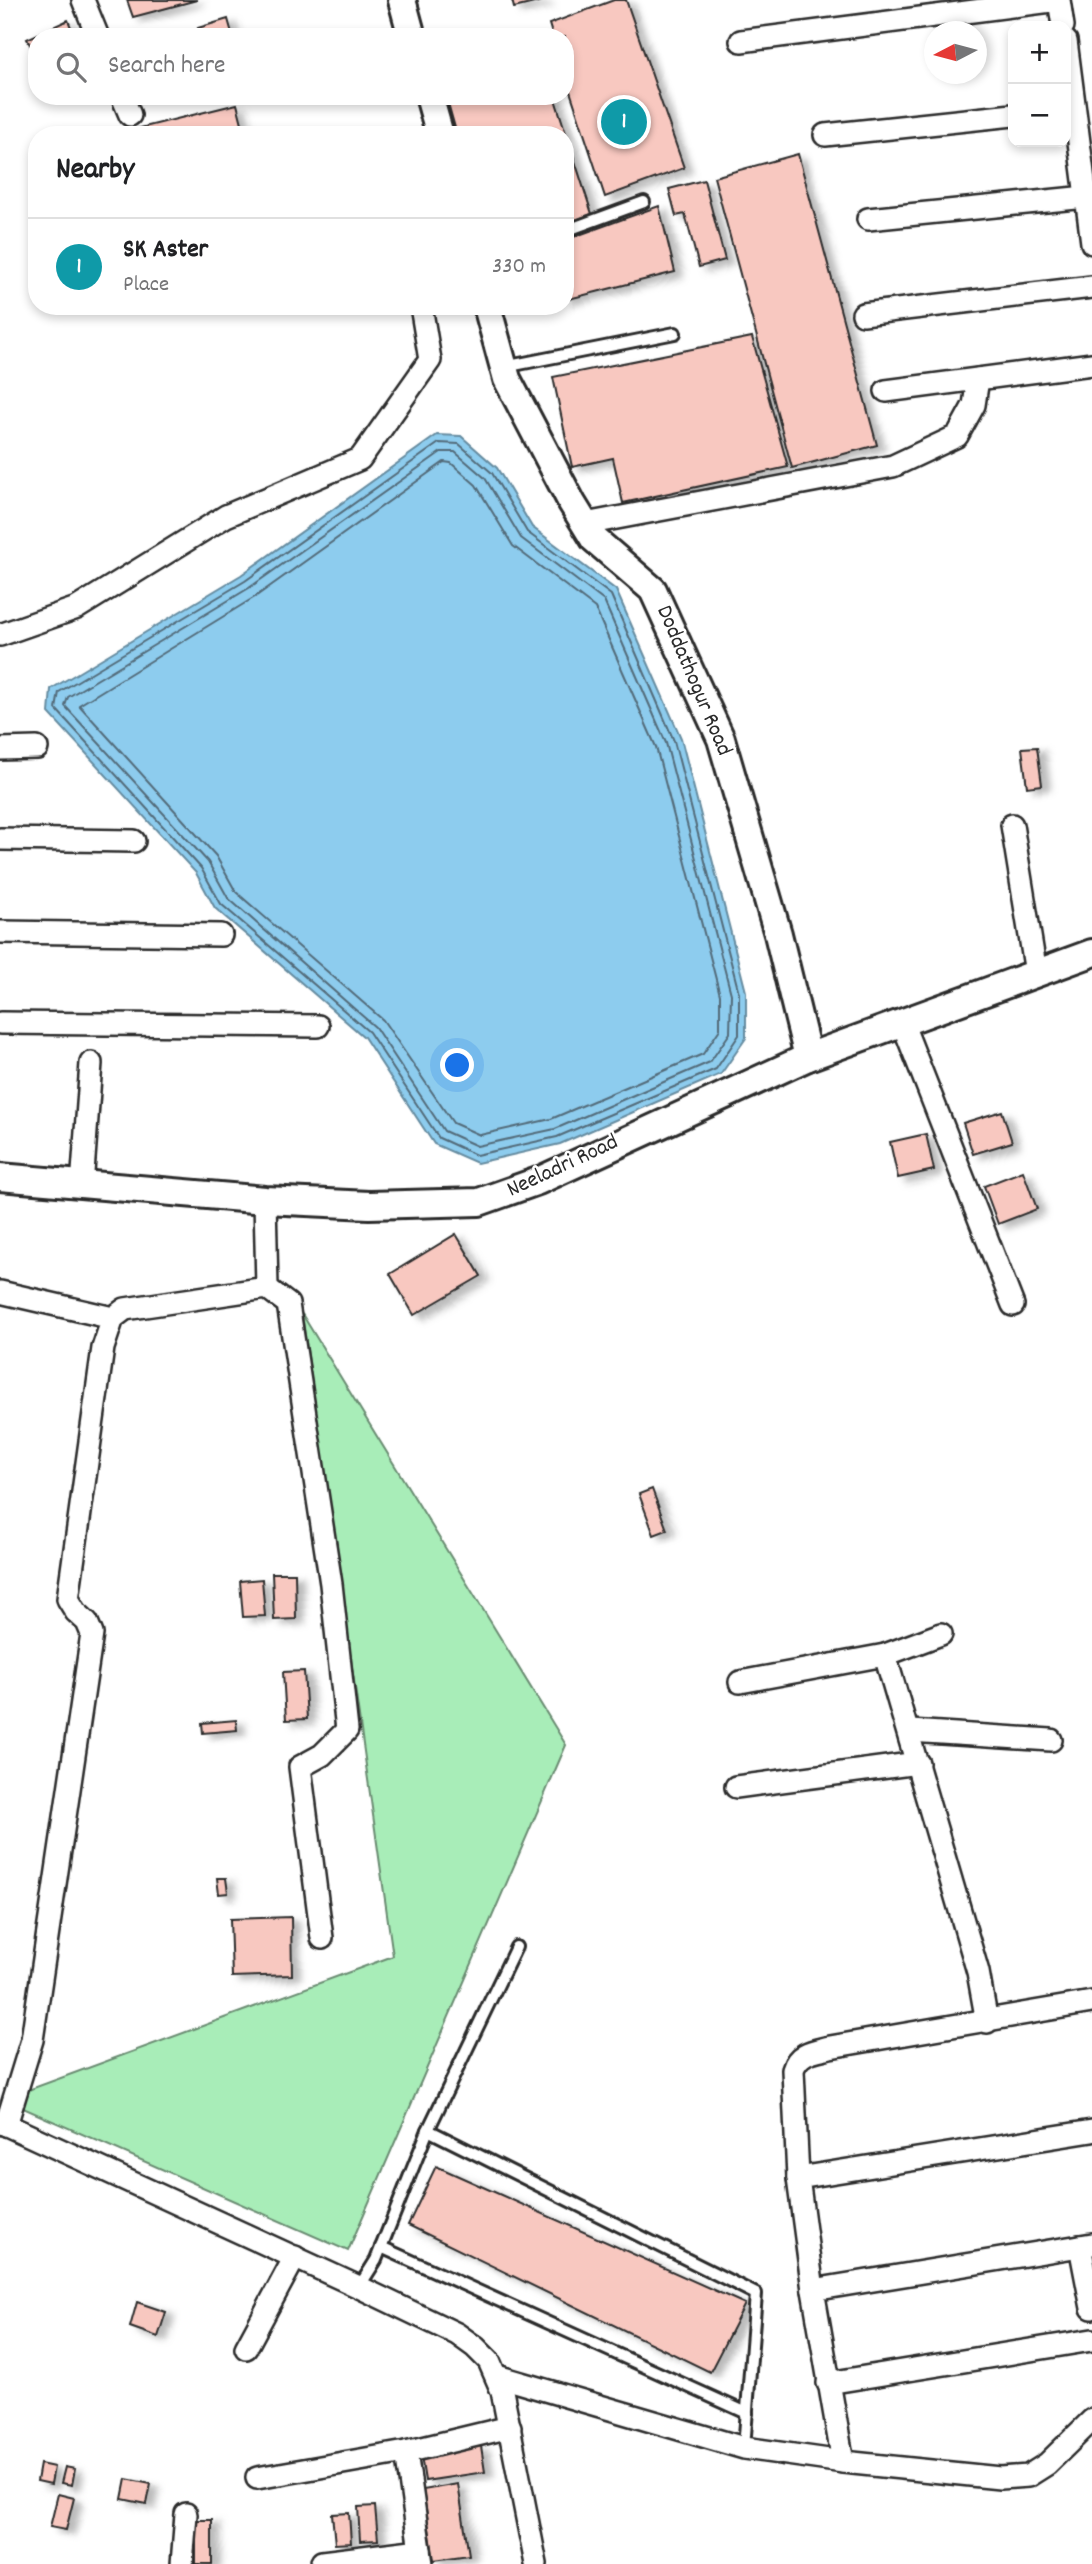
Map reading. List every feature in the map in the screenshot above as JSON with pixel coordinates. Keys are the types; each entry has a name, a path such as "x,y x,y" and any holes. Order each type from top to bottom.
{"street":[{"path":"83,0 94,28"},
{"path":"402,0 410,28"},
{"path":"741,41 1059,0 1062,21"},
{"path":"432,105 437,126"},
{"path":"1071,114 1092,243"},
{"path":"825,135 1008,116"},
{"path":"869,219 1086,197"},
{"path":"863,313 1092,287"},
{"path":"0,635 77,608 226,516 360,459 430,360 422,315"},
{"name":"Doddathogur Road","path":"490,315 504,367 585,524 594,539 653,590 721,739 778,934 808,1057"},
{"path":"886,391 1092,364"},
{"path":"585,524 893,466 957,436 974,405 978,379"},
{"path":"0,749 37,748"},
{"path":"1012,825 1036,973"},
{"path":"0,839 134,841"},
{"path":"0,932 221,935"},
{"name":"Neeladri Road","path":"0,1177 265,1200 369,1205 479,1202 538,1181 587,1155 808,1057 1092,953"},
{"path":"0,1023 318,1026"},
{"path":"901,1023 1013,1304"},
{"path":"82,1186 90,1063"},
{"path":"265,1200 267,1288"},
{"path":"321,1938 300,1767 322,1755 347,1730 331,1584 288,1304 267,1288 125,1309 113,1318 103,1348 68,1599 76,1612 87,1622 92,1634 32,2040 3,2123 457,2334 489,2361 497,2376 510,2427 536,2564"},
{"path":"0,1292 113,1318"},
{"path":"740,1682 886,1655 941,1634"},
{"path":"886,1655 978,1972 987,2022"},
{"path":"910,1731 1051,1740"},
{"path":"736,1787 918,1763"},
{"path":"843,2462 813,2290 798,2178 793,2070 796,2060 806,2053 830,2047 1092,2002"},
{"path":"798,2178 1092,2131"},
{"path":"813,2290 1086,2245 1092,2308"},
{"path":"246,2348 295,2257"},
{"path":"828,2383 1092,2340"},
{"path":"497,2376 744,2448 843,2462 1000,2478 1028,2476 1047,2464 1092,2420"},
{"path":"257,2478 406,2452 510,2427"},
{"path":"322,2562 421,2557 406,2452"},
{"path":"182,2564 186,2514"}],"lane":[{"path":"574,228 643,202"},
{"path":"504,367 675,333"},
{"path":"359,2287 381,2247 428,2130 516,1947"},
{"path":"428,2130 756,2294 744,2448"},
{"path":"381,2247 747,2413"}],"green space":[{"path":"302,1314 566,1745 348,2251 23,2108 28,2090 393,1956"}],"water":[{"path":"437,435 461,436 497,468 532,527 616,590 681,738 746,992 746,1038 721,1074 560,1144 477,1163 434,1144 364,1037 215,908 196,873 49,713 51,689 241,575"}],"building":[{"path":"127,0 197,0 133,17"},
{"path":"512,0 546,0 514,8"},
{"path":"614,0 626,0 684,168 605,197 574,103 574,28 550,28 549,24"},
{"path":"228,19 230,28 198,28"},
{"path":"68,20 71,28 51,28"},
{"path":"237,105 243,126 148,126"},
{"path":"449,105 557,105 564,126 454,126"},
{"path":"798,154 877,445 792,468 714,177"},
{"path":"574,158 592,214 574,221"},
{"path":"704,180 725,260 699,267 685,214 676,216 669,189"},
{"path":"659,206 675,272 574,298 574,237"},
{"path":"752,337 788,467 623,503 613,458 572,467 553,377"},
{"path":"1037,747 1042,785 1027,787 1022,748"},
{"path":"1002,1111 1012,1142 973,1154 963,1123"},
{"path":"926,1134 934,1170 898,1178 890,1142"},
{"path":"1023,1171 1037,1209 998,1224 984,1186"},
{"path":"456,1234 481,1276 414,1315 390,1274"},
{"path":"652,1489 667,1530 654,1535 639,1494"},
{"path":"272,1573 295,1573 296,1619 274,1620"},
{"path":"262,1579 265,1616 243,1617 240,1581"},
{"path":"304,1671 307,1719 286,1720 283,1672"},
{"path":"236,1720 237,1730 203,1733 202,1723"},
{"path":"217,1878 226,1878 228,1893 219,1894"},
{"path":"291,1917 292,1975 232,1977 230,1919"},
{"path":"436,2166 745,2304 710,2372 408,2225"},
{"path":"137,2302 166,2312 158,2337 130,2327"},
{"path":"481,2446 485,2472 425,2481 421,2456"},
{"path":"40,2464 54,2467 51,2484 37,2481"},
{"path":"65,2467 75,2469 72,2485 61,2483"},
{"path":"126,2479 151,2484 147,2504 122,2499"},
{"path":"458,2484 469,2555 434,2560 423,2490"},
{"path":"58,2494 74,2498 66,2530 50,2527"},
{"path":"375,2506 378,2540 360,2541 358,2507"},
{"path":"349,2513 351,2543 335,2544 332,2514"},
{"path":"196,2520 212,2520 212,2564 196,2564"}],"place":[{"name":"SK Aster","path":"624,122"}]}
